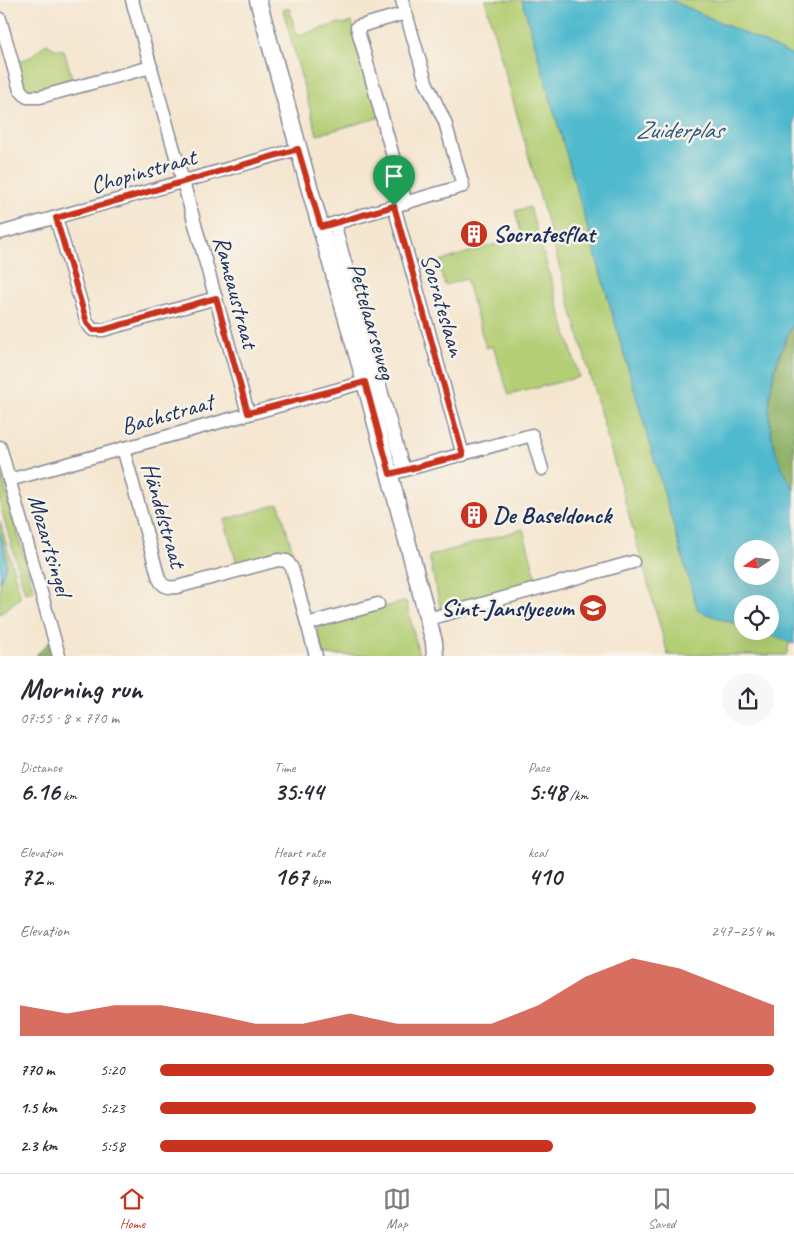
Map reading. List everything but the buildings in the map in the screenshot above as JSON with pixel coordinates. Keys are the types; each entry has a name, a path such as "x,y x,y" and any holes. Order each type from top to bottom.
{"street":[{"name":"Rameaustraat","path":"132,0 248,413"},
{"name":"Pettelaarseweg","path":"258,0 298,149 328,225 365,382 398,472 434,642 435,656"},
{"path":"328,225 463,186 445,122 426,82 402,0"},
{"name":"Socrateslaan","path":"406,13 357,27 463,455"},
{"path":"0,19 20,90 28,97 40,97 152,68"},
{"name":"Chopinstraat","path":"0,234 298,149"},
{"path":"56,218 87,323 93,330 103,330 216,298"},
{"name":"Pettelaarseweg","path":"328,225 337,234 398,451 398,472"},
{"name":"Bachstraat","path":"9,480 365,382"},
{"path":"398,472 532,435 542,469"},
{"name":"Mozartsingel","path":"0,447 59,656"},
{"name":"Händelstraat","path":"123,448 158,579 162,584 171,588 177,587 278,560 287,561 292,568 307,624"},
{"path":"428,619 633,562"},
{"path":"316,656 307,624 378,604"}],"green space":[{"path":"485,0 522,0 698,611 734,623 734,640 779,640 779,638 790,642 786,655 668,655"},
{"path":"671,0 794,0 794,56"},
{"path":"289,8 297,36 339,23 346,24 352,22 381,117 317,135 283,10"},
{"path":"47,44 55,49 64,50 72,78 46,92 27,93 16,63 33,56 40,48"},
{"path":"530,207 579,377 509,395 493,346 486,348 466,279 445,285 437,262 522,236 515,211"},
{"path":"794,323 794,489 782,468 775,448 770,406 777,365"},
{"path":"0,470 34,591 25,593 0,505"},
{"path":"279,504 293,552 238,567 224,520"},
{"path":"0,521 20,598 0,614 0,581 7,564 0,532"},
{"path":"523,529 538,585 441,611 429,556"},
{"path":"406,601 419,655 323,655 317,627"},
{"path":"51,640 56,655 36,655"}],"water":[{"name":"Zuiderplas","path":"522,0 671,0 794,56 794,323 776,364 769,406 770,427 775,448 783,469 794,489 794,644 779,639 779,595 734,595 734,623 698,611"},
{"path":"0,532 6,563 0,581"}],"place":[{"name":"Socratesflat","path":"474,234"},
{"name":"De Baseldonck","path":"474,515"},
{"name":"Sint-Janslyceum","path":"593,608"}],"route":[{"path":"298,149 321,227 394,206 463,455 390,474 365,382 248,413 216,298 103,330 93,330 87,323 56,218 298,149"}]}
